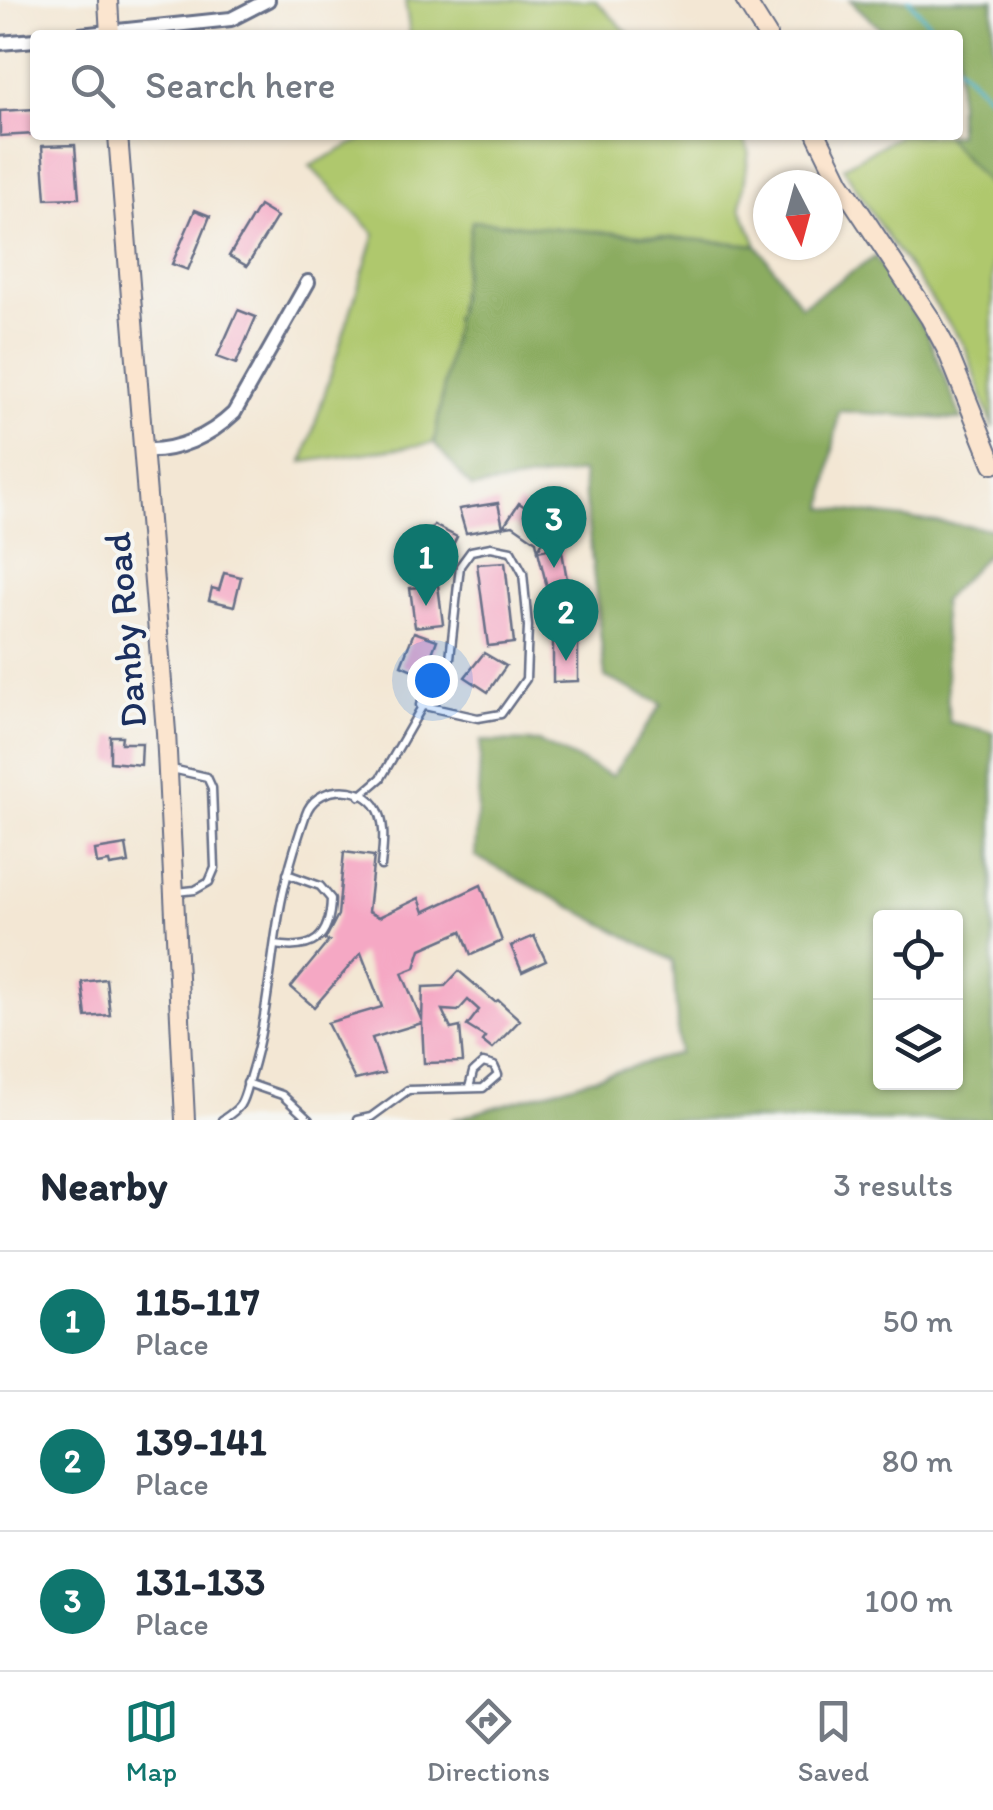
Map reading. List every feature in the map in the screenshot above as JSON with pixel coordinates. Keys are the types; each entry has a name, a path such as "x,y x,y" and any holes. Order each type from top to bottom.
{"main road":[{"path":"108,0 110,30"},
{"path":"745,0 764,30"},
{"name":"Danby Road","path":"118,140 168,768 185,1120"},
{"path":"819,140 840,182 930,318 993,464"}],"street":[{"path":"142,30 231,19 268,0"},
{"path":"0,43 30,40"},
{"path":"143,450 164,450 194,440 234,413 308,282"}],"lane":[{"path":"360,796 381,778 420,705 450,658 456,631 460,566 471,552 490,547 511,551 523,573 528,626 526,679 501,714 478,718 420,705"},
{"path":"168,768 207,777 212,788 214,868 210,882 194,890 176,892"},
{"path":"222,1120 239,1107 247,1083 267,1010 287,874 308,806 316,797 327,790 360,796 375,805 383,828 382,866"},
{"path":"275,945 311,945 321,936 330,908 330,899 320,886 287,874"},
{"path":"357,1120 370,1116 408,1090 483,1088 498,1075 494,1066 483,1063 473,1072 469,1088"},
{"path":"247,1083 282,1095 309,1120"}],"green space":[{"path":"405,0 595,0 625,30 409,30"},
{"path":"850,0 993,0 993,190 948,140 963,140 963,30 882,30"},
{"path":"993,0 993,428 965,346 887,237 843,167 891,140 963,140 963,30"},
{"path":"360,140 744,140 749,151 741,207 753,245 472,221 434,443 303,462 375,234 310,166"},
{"path":"472,221 753,245 753,260 768,260 801,306 875,257 927,333 962,420 839,411 824,508 993,529 993,548 942,601 949,722 993,732 993,1120 451,1120 679,1053 673,961 475,856 481,741 539,742 612,776 662,704 605,677 582,472 472,488 434,443"}],"building":[{"path":"30,109 30,134 0,136 0,111"},
{"path":"75,145 79,198 46,199 42,146"},
{"path":"259,206 277,217 247,266 229,256"},
{"path":"195,210 210,216 188,270 172,264"},
{"path":"238,310 256,317 236,364 217,357"},
{"path":"498,503 503,527 466,533 459,509"},
{"path":"519,503 552,525 538,550 536,541 513,525 503,527"},
{"path":"434,525 457,537 439,572 416,560"},
{"path":"561,546 578,640 578,681 553,682 553,636 546,600 550,599 538,551"},
{"path":"505,562 514,643 488,646 477,564"},
{"path":"224,573 241,577 234,606 209,600 212,588 219,590"},
{"path":"438,585 443,624 415,627 410,588"},
{"path":"414,632 437,640 424,675 401,665"},
{"path":"484,653 506,666 488,692 465,677"},
{"path":"110,736 122,736 121,743 142,743 141,765 110,762"},
{"path":"126,845 129,863 97,864 95,850"},
{"path":"344,852 374,856 368,912 379,917 419,898 424,912 481,885 502,941 471,955 462,931 421,949 415,968 402,973 422,1021 423,987 445,986 459,971 495,1002 498,1000 520,1020 492,1049 482,1041 485,1037 467,1026 479,1010 468,1000 458,1011 442,1010 451,1029 460,1027 463,1062 424,1063 422,1023 372,1038 384,1073 355,1080 327,1023 382,1007 361,953 314,1007 291,987 329,941 325,940 338,915"},
{"path":"534,936 546,961 522,972 511,946"},
{"path":"106,979 110,1015 86,1017 82,982"}],"waterway":[{"path":"909,0 935,30"},
{"path":"963,71 993,100"}],"place":[{"name":"131-133","path":"554,568"},
{"name":"115-117","path":"426,606"},
{"name":"139-141","path":"566,661"}]}
